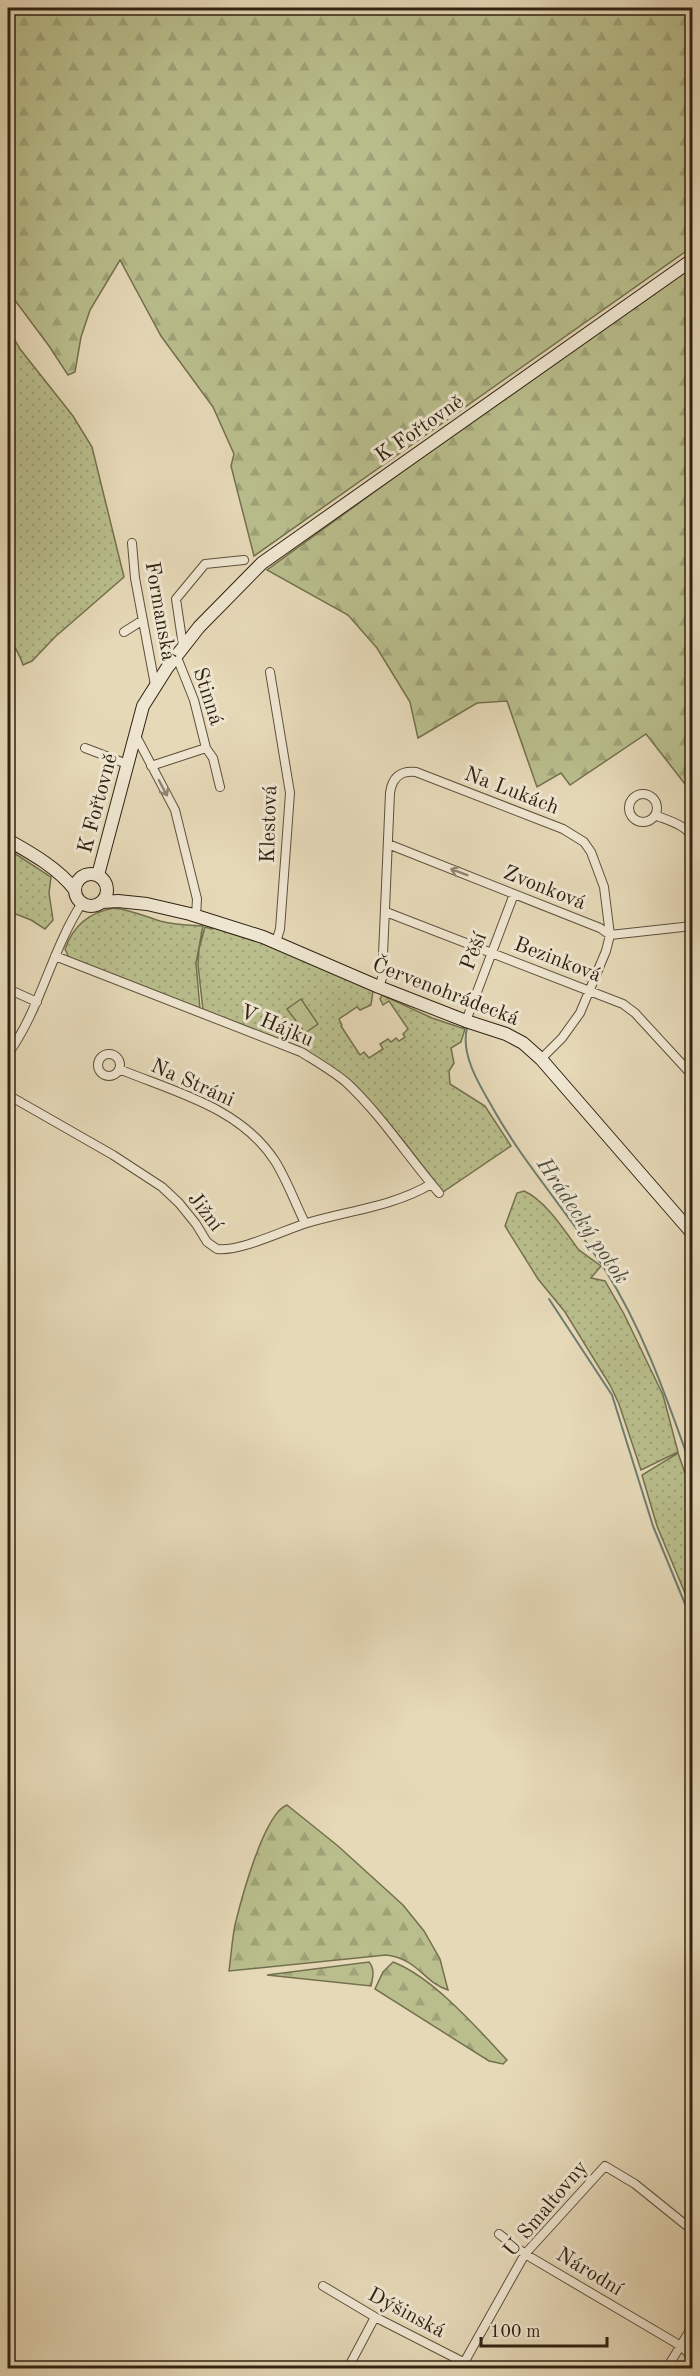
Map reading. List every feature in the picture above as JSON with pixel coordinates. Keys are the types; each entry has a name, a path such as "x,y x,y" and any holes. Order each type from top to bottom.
{"street":[{"name":"K Fořtovně","path":"102,880 127,764 143,706 155,685 199,627 262,563 693,260"},
{"name":"Formanská","path":"132,543 135,578 155,685"},
{"path":"180,651 176,599 205,564 244,560"},
{"path":"124,632 143,620"},
{"name":"Stinná","path":"180,651 206,748 213,758 220,787"},
{"name":"Klestová","path":"270,672 290,793 280,929 276,942"},
{"path":"136,736 175,810 197,899 196,916"},
{"path":"85,748 127,764"},
{"name":"Stinná","path":"151,766 206,748"},
{"name":"Na Lukách","path":"379,987 382,978 386,912 391,784 396,777 409,771 416,772 562,828 584,842 600,871 607,901 610,935 606,951 580,1013 570,1029 541,1059"},
{"path":"654,814 681,826 691,833 693,838"},
{"path":"8,840 40,859 75,890"},
{"name":"Zvonková","path":"388,844 600,928 610,935"},
{"path":"40,859 83,876"},
{"path":"88,874 102,880 106,894 102,902 90,906 82,903 76,896 77,881 83,876 88,874"},
{"name":"Červenohrádecká","path":"102,880 147,904"},
{"name":"Pěší","path":"466,1021 514,894"},
{"name":"Červenohrádecká","path":"102,902 147,904 196,916 276,942 379,987 515,1038 541,1059 693,1233"},
{"path":"8,1054 23,1032 69,924 82,903"},
{"name":"Bezinková","path":"386,912 589,990 628,1008 693,1074"},
{"path":"610,935 693,926"},
{"name":"V Hájku","path":"55,956 301,1052 327,1068 348,1084 386,1126 439,1193"},
{"path":"8,989 37,1002"},
{"name":"Na Stráni","path":"118,1069 202,1102 240,1124 254,1136 275,1162 305,1223"},
{"name":"Jižní","path":"8,1095 113,1155 162,1187 179,1203 213,1247 222,1250 241,1246 305,1223 404,1196 431,1184"},
{"name":"U Smaltovny","path":"463,2366 525,2254 605,2166 635,2184 693,2229"},
{"name":"Národní","path":"499,2234 525,2254 681,2346 693,2357"},
{"name":"Dýšinská","path":"323,2286 463,2366 475,2368"},
{"path":"348,2368 375,2317"},
{"path":"667,2368 693,2327"}],"green space":[{"path":"8,8 692,8 692,247 254,556 231,466 234,454 213,407 161,336 120,260 90,310 81,337 75,372 68,375 8,291"},
{"path":"692,267 692,793 646,734 570,785 561,773 537,787 507,701 477,703 418,738 410,702 377,648 348,615 267,570"},
{"path":"8,328 20,349 73,416 92,447 124,577 55,637 32,661 23,665 8,628"},
{"path":"8,849 51,877 49,893 53,920 45,929 31,920 8,911"},
{"path":"114,908 165,922 203,926 196,963 200,1009 69,958 65,949 78,927 97,913"},
{"path":"213,925 270,944 373,991 371,1005 360,1010 357,1007 339,1019 360,1055 364,1052 369,1058 383,1049 380,1044 388,1039 391,1042 396,1038 399,1041 405,1037 403,1034 408,1029 389,1001 383,1005 380,999 382,995 432,1018 465,1029 461,1042 451,1048 454,1063 449,1071 450,1084 485,1106 511,1146 443,1192 402,1139 371,1104 319,1059 203,1010 198,965 199,949 205,927 212,929"},
{"path":"301,999 318,1024 305,1033 287,1009"},
{"path":"524,1191 547,1209 578,1249 601,1266 591,1278 605,1281 624,1314 663,1395 678,1452 641,1470 619,1404 610,1385 565,1312 538,1279 505,1226 517,1193"},
{"path":"678,1453 692,1493 692,1610 657,1526 642,1475"},
{"path":"287,1805 338,1846 403,1905 424,1931 440,1959 448,1990 432,1982 406,1961 386,1955 229,1971 235,1925 255,1859 270,1824 278,1811"},
{"path":"369,1962 373,1970 371,1986 267,1975"},
{"path":"393,1962 424,1979 439,1991 507,2060 503,2064 489,2061 375,1989 383,1972"}],"waterway":[{"name":"Hrádecký potok","path":"463,1027 467,1028 466,1049 473,1071 495,1112 520,1151 602,1265 630,1314 653,1364 692,1469"},
{"path":"549,1299 612,1395 653,1526 692,1617"}]}
